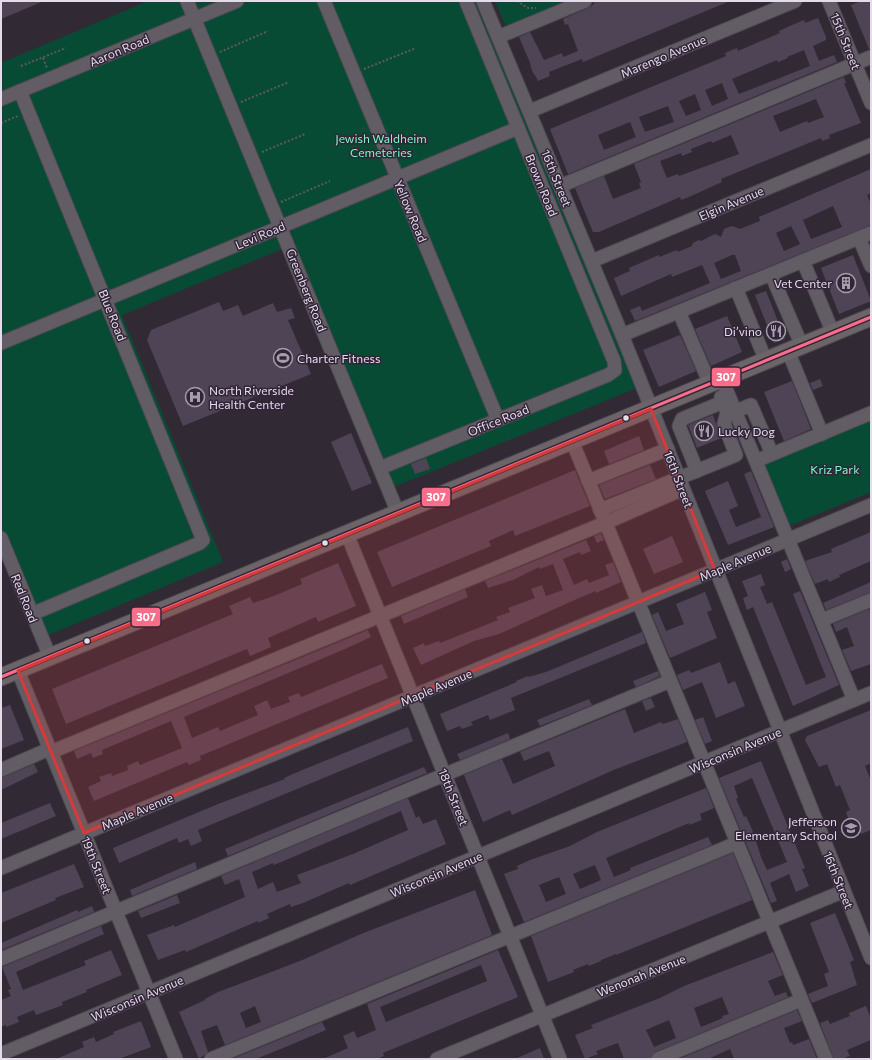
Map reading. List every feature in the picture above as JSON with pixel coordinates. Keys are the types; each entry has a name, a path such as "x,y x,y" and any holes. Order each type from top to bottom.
{"main road":[{"path":"1,677 871,317"}],"street":[{"name":"Greenberg Road","path":"187,1 196,18 231,106 282,226 398,513"},
{"name":"Aaron Road","path":"1,99 237,1"},
{"name":"Yellow Road","path":"324,1 498,420"},
{"name":"Brown Road","path":"466,1 614,361 615,370"},
{"name":"16th Street","path":"483,1 592,261 668,449 779,732 871,958"},
{"path":"498,37 585,1"},
{"name":"Marengo Avenue","path":"530,111 796,1"},
{"name":"15th Street","path":"829,1 871,103"},
{"path":"560,186 871,57"},
{"name":"Blue Road","path":"20,91 203,540 200,543 32,614"},
{"name":"Levi Road","path":"1,343 518,128"},
{"name":"Elgin Avenue","path":"592,261 871,145"},
{"path":"622,335 865,235 871,266"},
{"path":"803,261 833,333"},
{"path":"771,274 822,434"},
{"path":"736,288 766,361"},
{"path":"679,312 716,382 736,412 854,700"},
{"name":"Office Road","path":"380,468 608,375 615,370"},
{"path":"716,382 727,412 724,424 736,455"},
{"path":"698,470 679,426 682,420 723,402"},
{"path":"736,412 751,405 772,454"},
{"path":"1,770 605,523 681,483 698,470 736,455 772,454 871,413"},
{"path":"572,441 826,1059"},
{"path":"588,481 668,449"},
{"path":"600,510 681,483"},
{"name":"Maple Avenue","path":"1,868 871,505"},
{"name":"18th Street","path":"347,534 560,1059"},
{"name":"Red Road","path":"1,538 50,657"},
{"path":"822,620 871,600"},
{"name":"19th Street","path":"18,670 176,1059"},
{"path":"1,959 670,681"},
{"name":"Wisconsin Avenue","path":"1,1054 871,693"},
{"path":"211,1059 737,843"},
{"name":"Wenonah Avenue","path":"437,1059 844,891"},
{"path":"658,1059 801,1000"}],"path":[{"path":"517,1 528,8 541,7"},
{"path":"211,56 268,31"},
{"path":"21,66 66,48"},
{"path":"354,73 416,48"},
{"path":"231,106 289,82"},
{"path":"1,123 29,111"},
{"path":"252,156 305,134"},
{"path":"273,205 330,181"}],"highlighted area":[{"path":"651,409 715,570 84,833 18,671"}],"green space":[{"name":"Jewish Waldheim Cemeteries","path":"148,1 477,1 637,388 389,489 384,495 282,249 122,315 223,562 46,636 1,550 1,63"},
{"path":"495,1 574,1 507,29"},
{"name":"Kriz Park","path":"871,417 871,492 784,528 758,464"}],"building":[{"path":"1,1 44,1 1,19"},
{"path":"593,1 730,1 583,62 582,59 549,72 550,76 538,81 534,75 519,37 530,32 544,60 562,53 563,57 578,51 568,24 565,25 563,19 588,8 594,4"},
{"path":"861,1 871,1 871,49 869,49 851,5"},
{"path":"818,18 826,37 826,40 813,46 819,61 834,55 837,62 568,174 550,129 726,56 725,53 737,48 738,51 780,33 779,31 804,20 805,23","holes":["804,50 810,66 739,94 732,79 777,60 778,62 788,58 787,57","722,83 728,99 712,106 705,90","695,94 701,110 686,116 679,101","668,106 674,122 645,132 639,117","630,122 636,137 604,150 598,135"]},
{"path":"844,77 846,83 844,83 861,123 829,135 830,138 822,141 821,138 721,179 722,182 689,197 681,200 680,197 599,232 593,232 575,188 604,176 613,199 641,188 639,183 641,182 634,164","holes":["816,99 824,117 808,123 807,121 780,132 773,116","731,135 739,154 679,176 678,174 667,178 660,161 681,153 682,156 692,152 691,149 711,141 712,143"]},
{"path":"871,169 871,193 867,195 871,204 871,225 635,321 630,310 640,306 642,311 710,283 702,265 672,277 671,274 621,296 614,278 630,271 629,268 659,255 659,257 677,250 678,252 692,246 693,243 699,240 701,241 715,234 721,237 724,229 732,226 740,229 760,221 759,217","holes":["833,206 842,227 811,239 803,220","791,226 800,244 784,251 776,233","735,255 741,271 721,279 714,263"]},
{"name":"Vet Center","path":"853,255 871,301 839,314 821,268"},
{"path":"766,291 785,339 774,343 755,295"},
{"path":"219,302 223,311 238,305 243,316 273,303 277,312 291,308 295,318 288,320 311,374 183,426 147,340 151,330"},
{"path":"727,316 742,352 711,366 695,329"},
{"path":"680,335 696,371 659,387 643,350"},
{"path":"820,379 823,386 813,390 810,383"},
{"path":"792,381 811,429 784,441 764,392"},
{"name":"Lucky Dog","path":"713,415 721,438 697,448 688,425"},
{"path":"351,433 372,483 352,491 331,442"},
{"path":"639,436 644,450 609,464 604,451"},
{"path":"426,458 430,469 415,474 411,464"},
{"path":"650,465 656,479 605,499 599,485"},
{"path":"575,470 590,506 515,536 513,530 489,541 491,546 392,587 377,552"},
{"path":"751,471 774,527 728,545 705,491 728,481 738,506 729,510 736,527 761,517 744,474"},
{"path":"871,532 871,561 839,575 840,577 829,582 828,579 815,584 805,561 832,552 831,549"},
{"path":"601,533 604,540 597,543 594,536"},
{"path":"672,536 683,562 654,574 643,549"},
{"path":"586,540 591,551 581,555 580,552 563,559 574,585 587,579 589,583 609,575 605,565 613,562 621,582 596,593 596,591 579,598 499,634 474,641 421,665 413,648 424,643 425,646 439,641 440,643 498,620 496,617 510,612 508,608 535,598 531,589 542,585 546,596 563,590 553,564 540,569 539,567 513,580 488,588 485,581"},
{"path":"787,559 791,569 785,572 781,562"},
{"path":"338,563 356,606 318,622 316,617 268,638 271,647 250,656 247,649 66,724 52,689 233,614 229,606 250,597 253,603 302,584 300,579"},
{"path":"761,574 765,585 760,587 767,604 772,602 806,685 826,677 793,594 800,591 839,685 793,706 753,607 747,610 743,598 748,596 742,581"},
{"path":"871,582 871,592 826,610 823,603"},
{"path":"465,589 468,597 404,624 401,616"},
{"path":"705,592 712,610 707,612 717,638 670,658 652,615 658,612 666,631 684,624 676,604"},
{"path":"869,609 871,613 871,664 851,671 842,650 854,646 847,627 836,632 833,624"},
{"path":"368,630 371,637 184,717 192,738 218,727 220,731 258,715 254,706 267,700 271,709 290,702 288,697 299,693 301,697 382,664 388,678 200,756 201,760 189,765 187,762 94,801 88,787 101,781 99,777 111,773 112,776 128,770 127,766 138,761 140,765 182,748 171,721 102,750 103,754 93,758 91,753 77,759 74,751"},
{"path":"642,632 646,643 511,698 515,710 490,720 488,715 471,722 473,725 462,729 460,726 447,731 440,714 528,676 546,672"},
{"path":"720,662 728,684 735,681 745,706 716,718 702,682 683,690 677,675 689,670 691,673"},
{"path":"658,671 660,676 636,687 633,681"},
{"path":"651,698 655,707 646,711 642,701"},
{"path":"589,699 592,705 540,726 537,720"},
{"path":"10,705 24,740 1,749 1,708"},
{"path":"625,709 634,733 661,722 663,724 678,719 687,742 616,769 512,815 510,810 483,822 464,775 502,759 513,784 555,766 549,751 524,761 520,752"},
{"path":"871,710 871,763 865,766 871,781 871,830 861,834 854,818 849,820 846,812 850,810 840,785 836,787 827,764 819,767 805,740 807,736"},
{"path":"703,717 712,741 705,744 695,720"},
{"path":"408,727 413,741 198,830 202,841 191,846 188,839 179,843 177,838 119,863 113,848 218,804 285,779 284,778 300,771"},
{"path":"508,733 510,739 460,760 457,754"},
{"path":"761,761 805,868 802,869 809,886 796,892 789,874 770,883 777,901 771,903 719,778","holes":["752,778 787,862 767,870 752,829 746,816 744,817 736,799 738,798 734,786"]},
{"path":"34,764 38,772 1,790 1,778"},
{"path":"424,767 427,773 228,856 225,849"},
{"path":"706,788 714,808 700,814 702,820 689,825 689,823 606,858 614,877 631,870 630,868 708,837 712,845 524,922 504,874 518,869 517,866 530,860 570,846 597,832","holes":["595,865 601,880 580,889 573,874","559,877 566,894 546,902 539,885"]},
{"path":"408,798 416,818 419,816 423,824 436,819 446,844 350,885 349,883 291,907 290,904 267,914 269,918 258,923 258,921 186,952 185,950 158,960 147,935 174,925 175,927 245,897 239,879 225,885 221,876","holes":["401,811 408,830 353,854 297,875 301,883 277,892 273,882 258,889 252,872 273,863 274,865"]},
{"path":"50,803 56,816 1,839 1,823"},
{"path":"733,853 752,900 589,966 588,964 573,970 574,972 548,982 531,936"},
{"path":"195,862 197,869 132,896 130,890"},
{"path":"74,864 84,887 55,898 56,900 1,923 1,893"},
{"path":"475,890 492,935 225,1045 217,1025 201,1031 208,1052 199,1059 179,1012 218,992 300,961 361,934","holes":["255,1006 261,1022 246,1028 240,1013"]},
{"path":"177,895 180,903 141,918 138,911"},
{"path":"92,906 94,912 1,950 1,943 77,910 78,912"},
{"path":"835,913 854,960 850,962 857,985 812,1003 808,994 828,986 824,974 829,972 810,923"},
{"path":"101,926 104,934 16,972 23,990 86,965 84,961 111,950 122,975 62,1002 63,1005 36,1015 34,1010 17,1017 19,1022 6,1027 6,1025 1,1027 1,1000 11,996 8,990 11,989 2,967"},
{"path":"498,950 518,997 383,1053 384,1056 376,1059 323,1059 348,1048 343,1036 354,1031 357,1038 376,1030 367,1004","holes":["481,965 487,981 386,1022 380,1007"]},
{"path":"773,952 783,975 768,981 775,996 786,992 788,997 655,1052 650,1059 624,1059 618,1043 596,1051 598,1054 585,1059 575,1035 593,1028 591,1025 660,998 684,986","holes":["722,997 729,1014 701,1027 694,1008","669,1020 676,1038 654,1047 646,1030"]},
{"path":"866,1006 871,1019 871,1040 847,1050 850,1056 842,1059 834,1059 820,1023 828,1020 830,1024 850,1016 849,1013"},
{"path":"797,1010 802,1021 784,1028 790,1043 792,1042 793,1045 809,1039 817,1059 734,1059 730,1049 708,1059 679,1059"},
{"path":"141,1021 151,1047 119,1059 56,1059 84,1047 82,1042 94,1037 96,1042 114,1034 113,1032"},
{"path":"322,1022 326,1030 288,1046 256,1059 232,1059"},
{"path":"540,1048 544,1059 515,1059"}],"transit line":[{"name":"307","path":"1,677 871,317"}],"place":[{"name":"Vet Center","path":"846,283"},
{"name":"Di’vino","path":"776,331"},
{"name":"Charter Fitness","path":"283,358"},
{"name":"North Riverside Health Center","path":"195,397"},
{"name":"Lucky Dog","path":"704,431"},
{"name":"Jefferson Elementary School","path":"851,828"}]}
